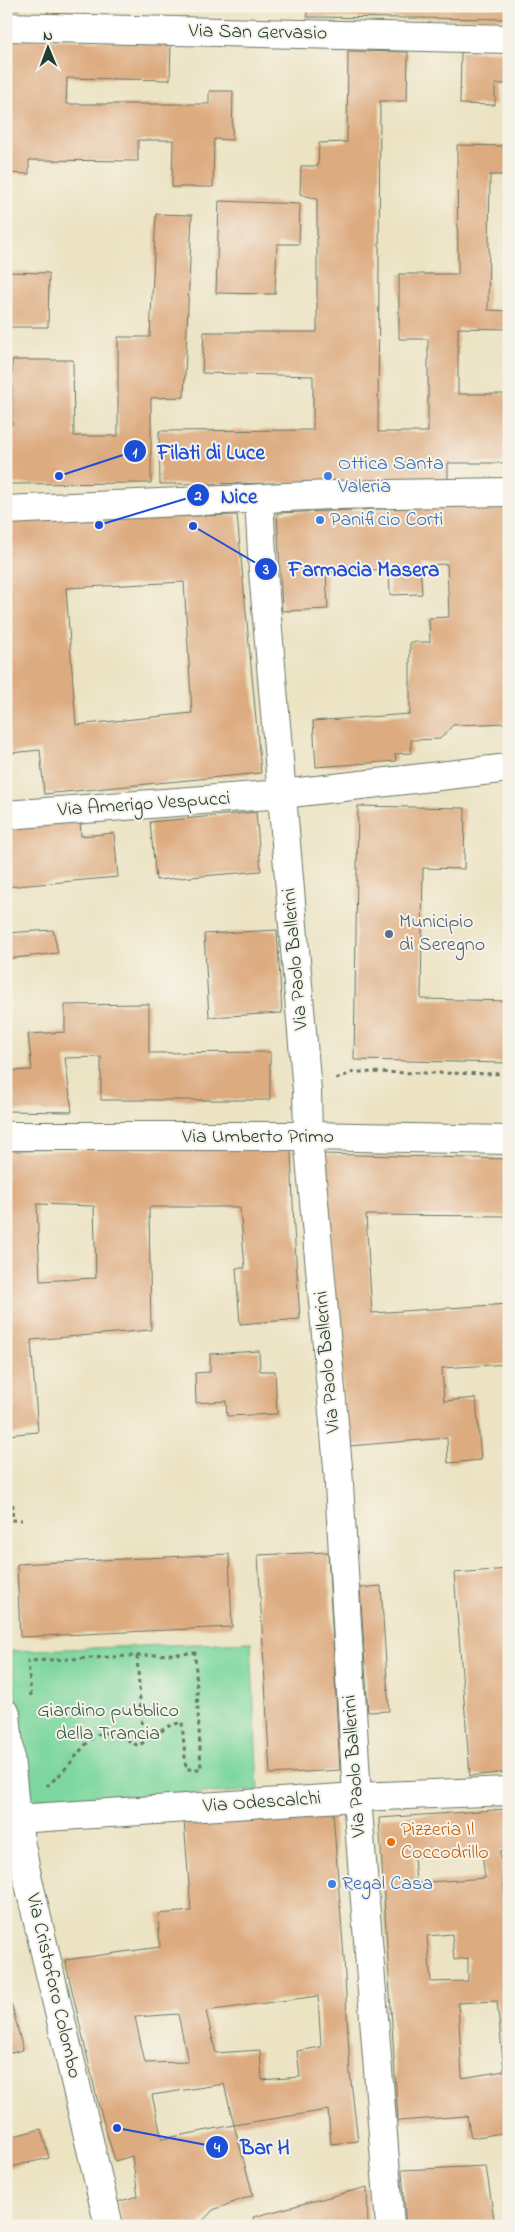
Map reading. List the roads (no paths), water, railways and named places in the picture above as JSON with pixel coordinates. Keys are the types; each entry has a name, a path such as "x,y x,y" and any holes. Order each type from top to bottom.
{"street":[{"name":"Via San Gervasio","path":"22,20 509,39"},
{"path":"6,510 260,500 330,495 509,492"},
{"name":"Via Paolo Ballerini","path":"260,500 263,571 307,1091 308,1136 338,1467 357,1797 390,2226"},
{"name":"Via Amerigo Vespucci","path":"6,815 282,794 509,768"},
{"name":"Via Umberto Primo","path":"6,1136 308,1136 509,1140"},
{"name":"Via Cristoforo Colombo","path":"6,1714 15,1808 16,1871 109,2226"},
{"name":"Via Odescalchi","path":"15,1808 509,1791"}],"place":[{"name":"Filati di Luce","path":"59,476"},
{"name":"Ottica Santa Valeria","path":"328,476"},
{"name":"Panificio Corti","path":"320,520"},
{"name":"Nice","path":"99,525"},
{"name":"Farmacia Masera","path":"193,526"},
{"name":"Municipio di Seregno","path":"389,934"},
{"name":"Pizzeria Il Coccodrillo","path":"391,1842"},
{"name":"Regal Casa","path":"332,1884"},
{"name":"Bar H","path":"117,2128"}],"park label":[{"name":"Giardino pubblico della Trancia","path":"108,1722"}]}
